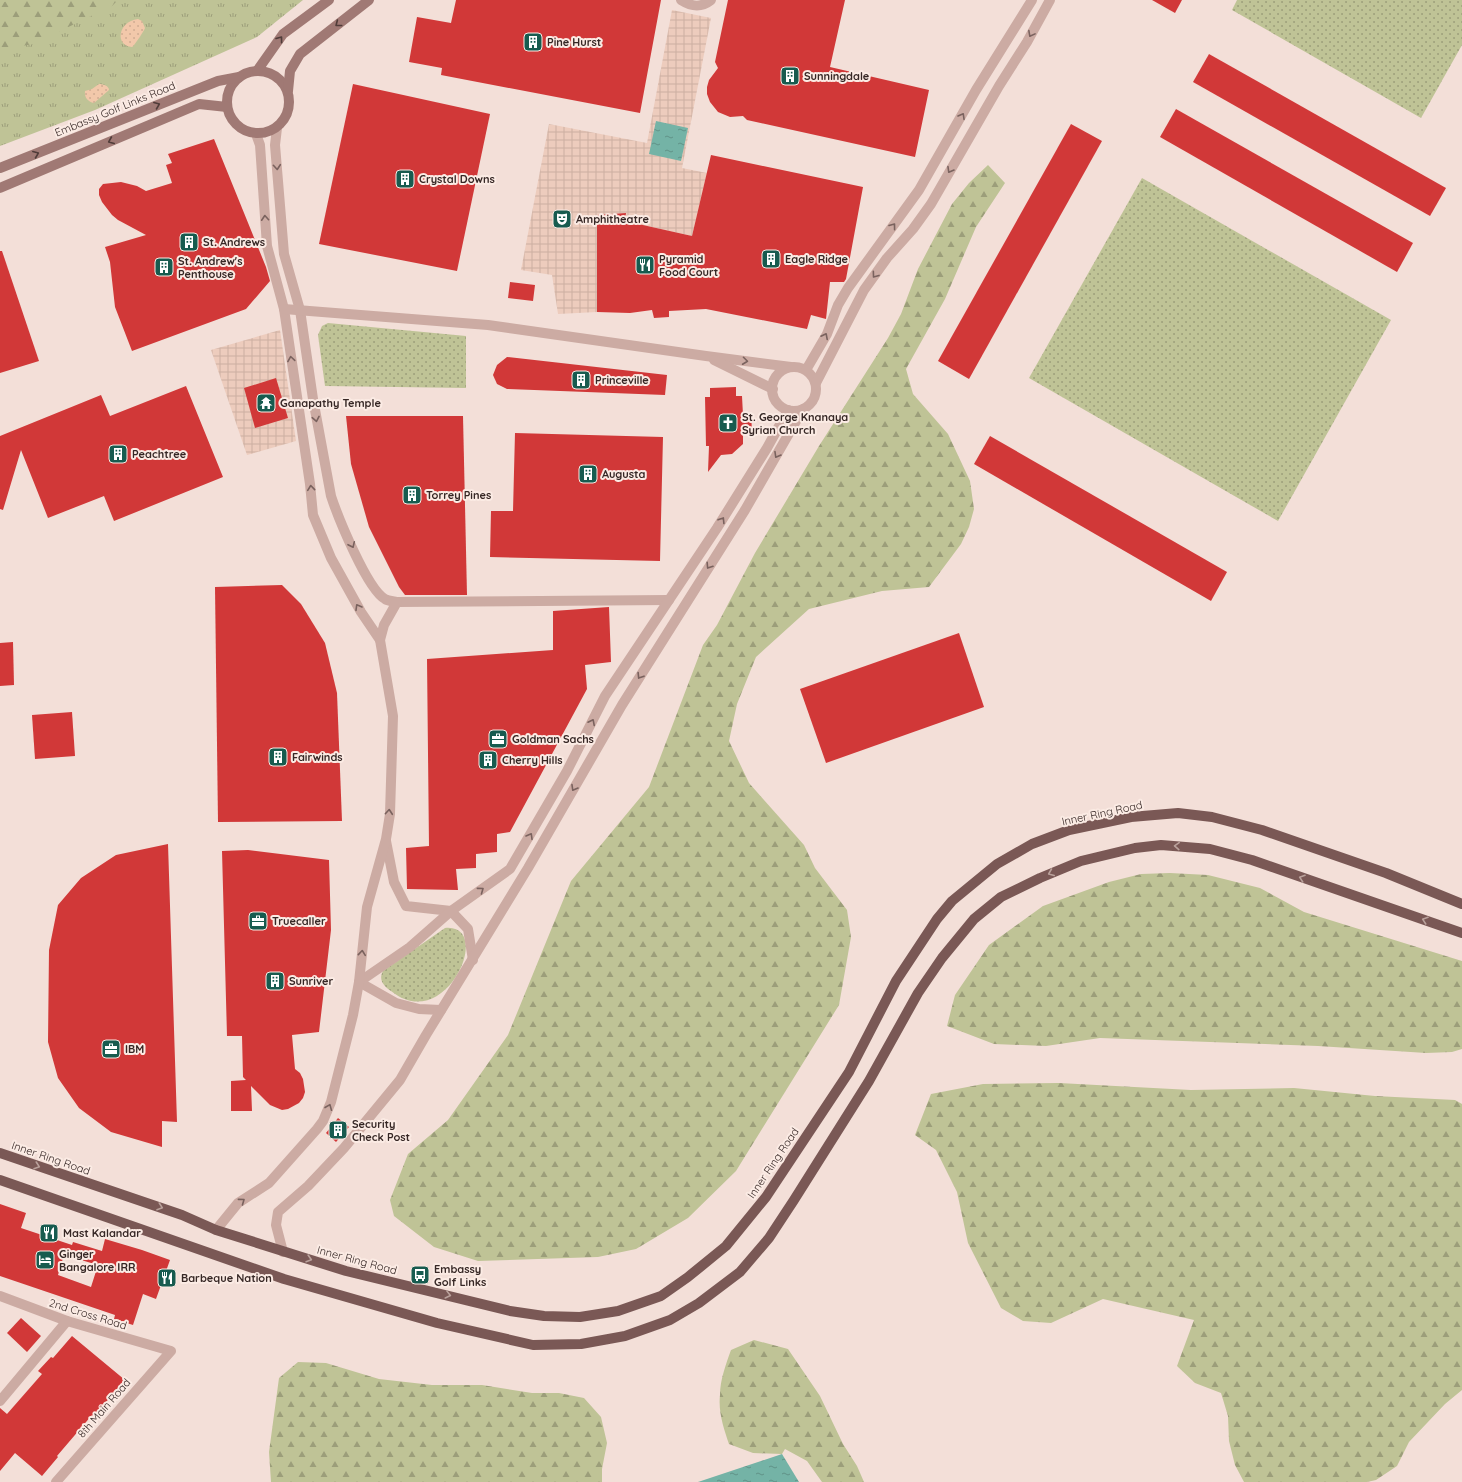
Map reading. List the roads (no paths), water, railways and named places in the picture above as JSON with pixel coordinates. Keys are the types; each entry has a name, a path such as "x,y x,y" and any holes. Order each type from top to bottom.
{"main road":[{"name":"Inner Ring Road","path":"0,1153 182,1215 216,1230 283,1252 346,1270 510,1311 544,1316 580,1316 618,1311 661,1296 688,1277 726,1246 766,1197 849,1072 896,981 937,919 952,901 997,864 1032,844 1069,830 1131,817 1178,813 1212,817 1262,830 1386,873 1462,904"},
{"path":"0,1180 284,1279 437,1323 533,1345 581,1344 625,1336 670,1320 699,1303 740,1272 769,1238 782,1219 869,1082 918,993 942,958 974,919 1001,897 1040,878 1081,861 1135,848 1161,845 1210,849 1252,860 1462,933"}],"street":[{"path":"256,71 283,34 329,0"},
{"path":"288,91 282,82 275,76 266,72 248,72 240,77 229,90 227,106 230,117 236,126 246,132 256,134 267,133 277,128 284,121 288,111 290,101 288,91 290,71 300,54 369,0"},
{"path":"681,0 687,4 696,6 705,5 711,0"},
{"path":"806,370 827,334 838,305 848,288 919,190 976,90 1032,0"},
{"path":"816,383 864,290 887,258 913,229 931,204 999,86 1027,42 1048,1"},
{"name":"Embassy Golf Links Road","path":"0,168 218,81 240,77"},
{"path":"0,188 199,104 227,106"},
{"path":"277,128 275,145 284,254 300,310 313,399 331,496 335,510 367,579 385,599 397,602 669,600"},
{"path":"256,134 260,145 267,246 284,309 310,484 313,515 338,571 361,612 380,640"},
{"path":"284,309 488,325 706,356 799,367 812,375 816,383 816,390 810,405 795,411 782,407 777,402 773,389 777,375 783,370 791,367"},
{"path":"706,356 773,389"},
{"path":"283,1252 276,1225 278,1212 308,1186 344,1148 395,1086 528,868 622,705 745,510 803,409"},
{"path":"359,982 410,947 451,911 510,869 567,771 605,696 751,474 788,410"},
{"path":"216,1230 238,1203 269,1183 323,1121 331,1102 359,982 367,907 386,839 390,814 393,716 380,640 384,624 397,602"},
{"path":"386,839 394,882 406,906 451,911 468,929 472,960"},
{"path":"359,982 396,1003 419,1009 441,1010"},
{"name":"2nd Cross Road","path":"0,1296 67,1321 171,1351"},
{"path":"0,1401 67,1321"},
{"name":"8th Main Road","path":"56,1482 171,1351"}],"water":[{"path":"656,121 688,128 681,161 649,154"},
{"path":"782,1454 799,1482 698,1482"}],"place":[{"name":"Pine Hurst","path":"533,42"},
{"name":"Sunningdale","path":"790,76"},
{"name":"Crystal Downs","path":"405,179"},
{"name":"Amphitheatre","path":"562,219"},
{"name":"St. Andrews","path":"189,242"},
{"name":"Eagle Ridge","path":"771,259"},
{"name":"Pyramid Food Court","path":"645,265"},
{"name":"St. Andrew's Penthouse","path":"164,267"},
{"name":"Princeville","path":"581,380"},
{"name":"Ganapathy Temple","path":"266,403"},
{"name":"St. George Knanaya Syrian Church","path":"728,423"},
{"name":"Peachtree","path":"118,454"},
{"name":"Augusta","path":"588,474"},
{"name":"Torrey Pines","path":"412,495"},
{"name":"Goldman Sachs","path":"498,739"},
{"name":"Fairwinds","path":"278,757"},
{"name":"Cherry Hills","path":"488,760"},
{"name":"Truecaller","path":"258,921"},
{"name":"Sunriver","path":"275,981"},
{"name":"IBM","path":"111,1049"},
{"name":"Security Check Post","path":"338,1130"},
{"name":"Mast Kalandar","path":"49,1233"},
{"name":"Ginger Bangalore IRR","path":"45,1260"},
{"name":"Embassy Golf Links","path":"420,1275"},
{"name":"Barbeque Nation","path":"167,1278"}]}
